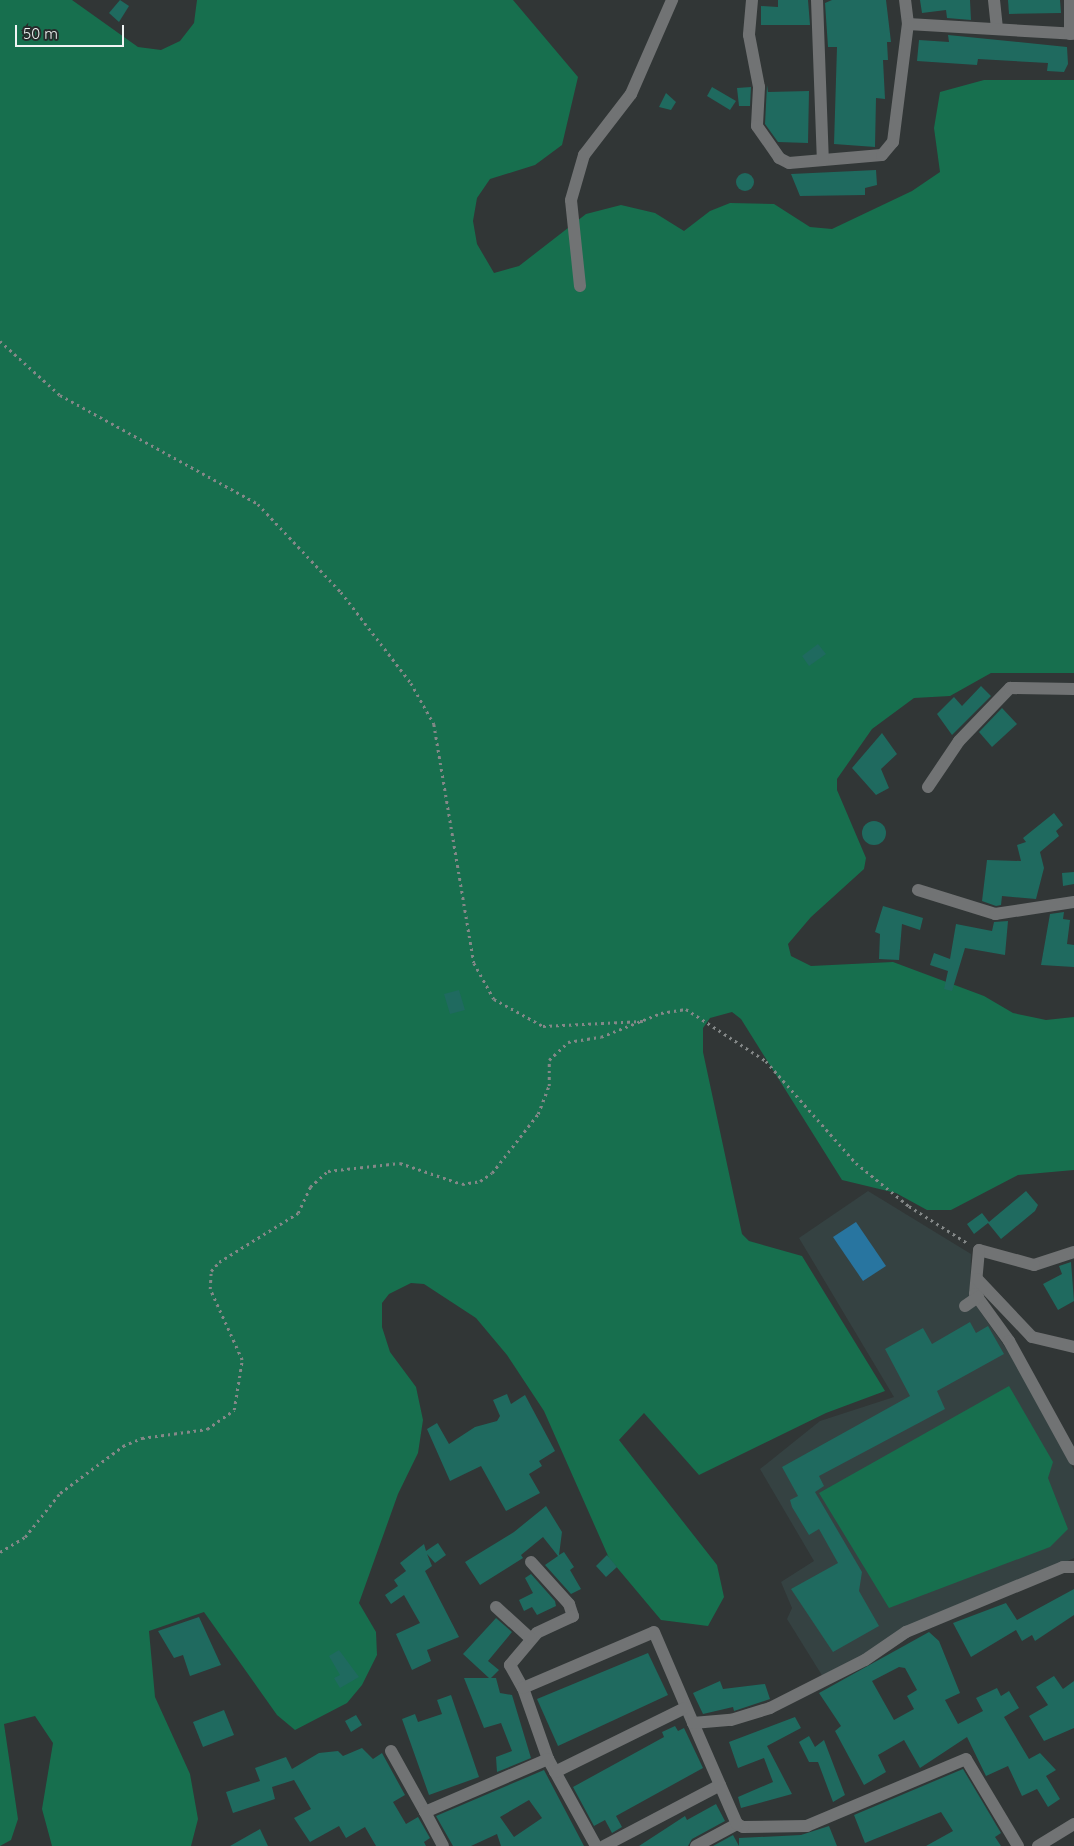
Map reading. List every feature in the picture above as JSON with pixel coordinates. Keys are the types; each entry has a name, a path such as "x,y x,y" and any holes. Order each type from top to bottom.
{"street":[{"path":"580,286 571,200 584,155 632,94 672,0"},
{"path":"752,0 749,35 759,87 757,126 778,158 789,163 882,155 893,142 908,24 905,0"},
{"path":"817,0 823,160"},
{"path":"994,0 997,29"},
{"path":"908,24 1072,34 1070,0"},
{"path":"928,787 964,735 1010,688 1074,689"},
{"path":"918,890 995,914 1074,902"},
{"path":"1074,1252 1034,1265 979,1250 977,1280 978,1297 1009,1341 1074,1459"},
{"path":"977,1280 1032,1337 1074,1347"},
{"path":"965,1306 978,1297"},
{"path":"531,1562 569,1604 573,1616 531,1639 510,1665 523,1688 548,1759 596,1846"},
{"path":"692,1724 732,1720 770,1708 865,1660 906,1632 1063,1567 1074,1566"},
{"path":"496,1607 531,1639"},
{"path":"523,1688 654,1632 685,1708 738,1824"},
{"path":"555,1772 685,1708"},
{"path":"391,1751 443,1846"},
{"path":"425,1812 548,1759"},
{"path":"696,1846 738,1824 807,1826 966,1759 1018,1846"},
{"path":"604,1846 720,1785"},
{"path":"1038,1846 1074,1824"}],"path":[{"path":"0,341 60,395 258,504 341,592 411,683 436,733 474,963 494,999 543,1026 646,1020"},
{"path":"0,1552 25,1537 60,1493 123,1446 142,1438 207,1429 223,1421 234,1410 242,1360 213,1298 211,1271 229,1254 298,1213 310,1187 328,1171 400,1163 462,1184 480,1181 492,1173 538,1114 549,1086 549,1060 568,1042 601,1037 677,1008 686,1009 758,1055 786,1080 856,1163 909,1206 979,1250"}],"shaded area":[{"path":"868,1191 971,1254 970,1297 1019,1367 1074,1470 1074,1558 823,1677 787,1619 792,1608 781,1582 814,1561 760,1469 820,1421 894,1397 799,1238"}],"green space":[{"path":"0,0 72,0 138,47 161,50 180,41 194,23 197,0 513,0 578,77 562,145 535,165 490,179 477,198 473,221 477,244 494,273 519,266 586,214 621,205 655,213 684,231 710,211 730,203 774,204 810,227 832,229 912,191 940,172 934,128 940,92 984,80 1074,80 1074,673 991,673 950,696 914,698 872,729 837,779 837,790 866,858 864,869 811,917 788,944 791,956 811,966 893,962 984,996 1013,1013 1046,1020 1074,1017 1074,1170 1018,1175 951,1210 927,1210 896,1193 842,1180 741,1019 732,1012 710,1018 703,1028 703,1052 742,1234 749,1241 802,1256 885,1391 826,1413 699,1475 644,1413 619,1440 717,1565 724,1597 708,1626 661,1620 609,1558 544,1411 507,1355 476,1318 424,1284 411,1283 389,1294 382,1303 382,1327 390,1352 416,1387 423,1420 418,1453 398,1494 359,1603 376,1632 377,1655 362,1685 347,1703 295,1730 277,1715 204,1612 149,1631 155,1697 190,1774 198,1819 191,1846 52,1846 42,1809 53,1743 35,1716 4,1724 18,1819 11,1840 0,1846"},
{"path":"1009,1386 1053,1462 1048,1478 1068,1529 1050,1547 889,1608 819,1493"}],"water":[{"path":"856,1222 886,1266 863,1281 833,1237"}],"building":[{"path":"120,0 129,6 119,22 109,13"},
{"path":"778,0 808,0 810,25 761,25 761,6 778,7"},
{"path":"832,0 886,0 891,42 887,42 888,60 883,60 885,99 876,98 875,147 834,144 837,47 828,47 825,3"},
{"path":"920,0 970,0 971,20 947,18 946,10 922,13"},
{"path":"1008,0 1060,0 1061,13 1009,14"},
{"path":"948,35 1067,47 1068,64 1064,72 1047,71 1048,63 978,59 977,65 917,61 919,40 949,42"},
{"path":"767,85 768,92 809,91 808,143 778,142 765,124"},
{"path":"712,87 736,101 730,110 707,96"},
{"path":"751,87 750,106 739,106 737,88"},
{"path":"666,93 676,102 671,110 659,107"},
{"path":"876,170 877,185 865,188 865,195 800,196 791,174"},
{"path":"741,173 749,173 754,178 752,189 741,191 736,186 736,178"},
{"path":"818,644 826,654 809,666 802,656"},
{"path":"981,686 991,696 952,735 937,714 954,697 962,706"},
{"path":"1002,708 1017,724 992,747 979,732"},
{"path":"882,733 897,754 881,769 889,788 876,795 852,768"},
{"path":"1054,813 1063,825 1056,831 1059,836 1040,852 1044,868 1036,899 1002,896 1001,905 996,906 982,901 987,860 1021,861 1017,845 1026,842 1023,838"},
{"path":"874,821 883,824 886,833 883,842 874,845 865,842 862,833 865,824"},
{"path":"1074,872 1074,884 1063,886 1062,873"},
{"path":"883,906 923,918 920,930 902,924 899,960 879,959 880,934 875,932"},
{"path":"1064,912 1063,919 1070,920 1067,944 1074,945 1074,967 1041,965 1050,914"},
{"path":"1008,921 1005,955 965,948 952,991 944,989 948,971 930,965 934,953 950,959 956,924 992,931 994,922"},
{"path":"459,990 465,1010 450,1014 444,994"},
{"path":"1026,1191 1038,1205 1035,1211 1001,1239 988,1223 974,1234 967,1224 982,1213 989,1222"},
{"path":"1071,1262 1074,1301 1058,1310 1043,1284 1062,1274 1059,1266"},
{"path":"970,1322 976,1333 988,1326 1004,1354 937,1391 945,1409 819,1476 824,1486 815,1492 862,1572 859,1591 879,1626 833,1652 791,1589 838,1563 819,1529 809,1535 792,1507 790,1500 798,1496 782,1467 910,1396 885,1349 923,1328 932,1344"},
{"path":"507,1394 511,1404 525,1395 555,1451 539,1461 542,1466 529,1474 540,1493 506,1511 481,1466 450,1481 427,1429 437,1423 449,1444 475,1427 497,1421 500,1416 493,1400"},
{"path":"546,1506 562,1532 559,1555 564,1552 574,1567 570,1570 581,1589 571,1594 545,1565 558,1556 543,1537 521,1555 523,1558 480,1585 465,1562 514,1532"},
{"path":"438,1543 446,1555 435,1563 427,1554 432,1566 425,1571 459,1637 427,1650 431,1661 412,1670 396,1634 420,1623 404,1595 391,1604 385,1595 398,1586 394,1580 406,1571 400,1563 424,1544 426,1551"},
{"path":"607,1555 617,1567 606,1577 596,1566"},
{"path":"531,1574 555,1601 556,1606 537,1615 532,1607 524,1611 519,1600 533,1593 525,1578"},
{"path":"1074,1589 1074,1615 1035,1641 1032,1635 1022,1641 1016,1630 971,1657 953,1623 1006,1603 1017,1620"},
{"path":"199,1617 221,1665 190,1676 183,1655 174,1658 158,1631"},
{"path":"496,1618 512,1632 488,1661 499,1670 491,1678 496,1678 500,1693 512,1695 531,1758 497,1772 496,1757 512,1751 501,1723 484,1728 464,1678 489,1678 463,1654"},
{"path":"929,1632 939,1641 960,1693 945,1700 958,1724 983,1711 976,1698 997,1688 1001,1696 1009,1691 1019,1708 1004,1717 1029,1759 1040,1753 1056,1770 1046,1776 1060,1799 1048,1807 1037,1789 1022,1796 1008,1766 986,1776 967,1737 920,1768 904,1740 878,1755 886,1772 864,1785 835,1731 841,1726 819,1693","holes":["899,1667 905,1668 917,1690 907,1696 914,1709 894,1720 872,1681"]},
{"path":"339,1650 359,1677 340,1688 334,1678 340,1675 329,1656"},
{"path":"648,1653 668,1695 558,1746 537,1699"},
{"path":"1054,1676 1063,1689 1074,1681 1074,1728 1044,1741 1029,1716 1048,1705 1036,1687"},
{"path":"720,1681 723,1689 765,1684 770,1699 734,1711 733,1707 703,1714 693,1693"},
{"path":"451,1695 479,1777 429,1795 402,1719 415,1714 418,1722 442,1714 437,1700"},
{"path":"224,1710 234,1735 203,1747 193,1722"},
{"path":"356,1715 362,1725 351,1732 345,1721"},
{"path":"795,1717 801,1728 767,1746 792,1794 741,1808 738,1797 773,1782 764,1758 738,1768 729,1742"},
{"path":"675,1726 678,1731 684,1728 703,1768 616,1816 622,1827 612,1833 605,1820 594,1826 573,1787 664,1737 662,1732"},
{"path":"809,1736 815,1747 824,1740 845,1795 833,1802 818,1762 809,1762 799,1742"},
{"path":"362,1748 373,1759 382,1753 405,1795 393,1802 406,1824 418,1817 430,1838 424,1842 426,1846 376,1846 365,1827 346,1838 339,1826 310,1842 294,1818 311,1809 294,1780 272,1787 275,1799 233,1813 226,1792 260,1781 255,1768 286,1757 292,1769 319,1753 338,1751 343,1756"},
{"path":"963,1769 1001,1833 995,1837 1001,1846 926,1846 953,1831 941,1812 865,1843 854,1815"},
{"path":"544,1770 584,1846 501,1846 497,1834 471,1846 453,1846 436,1816","holes":["529,1800 542,1818 514,1837 500,1817"]},
{"path":"716,1804 725,1821 692,1839 688,1846 639,1846 685,1816 687,1820"},
{"path":"829,1826 837,1846 739,1846 739,1838 801,1835"},
{"path":"260,1829 268,1846 230,1846"},
{"path":"733,1835 739,1846 713,1846"}]}
